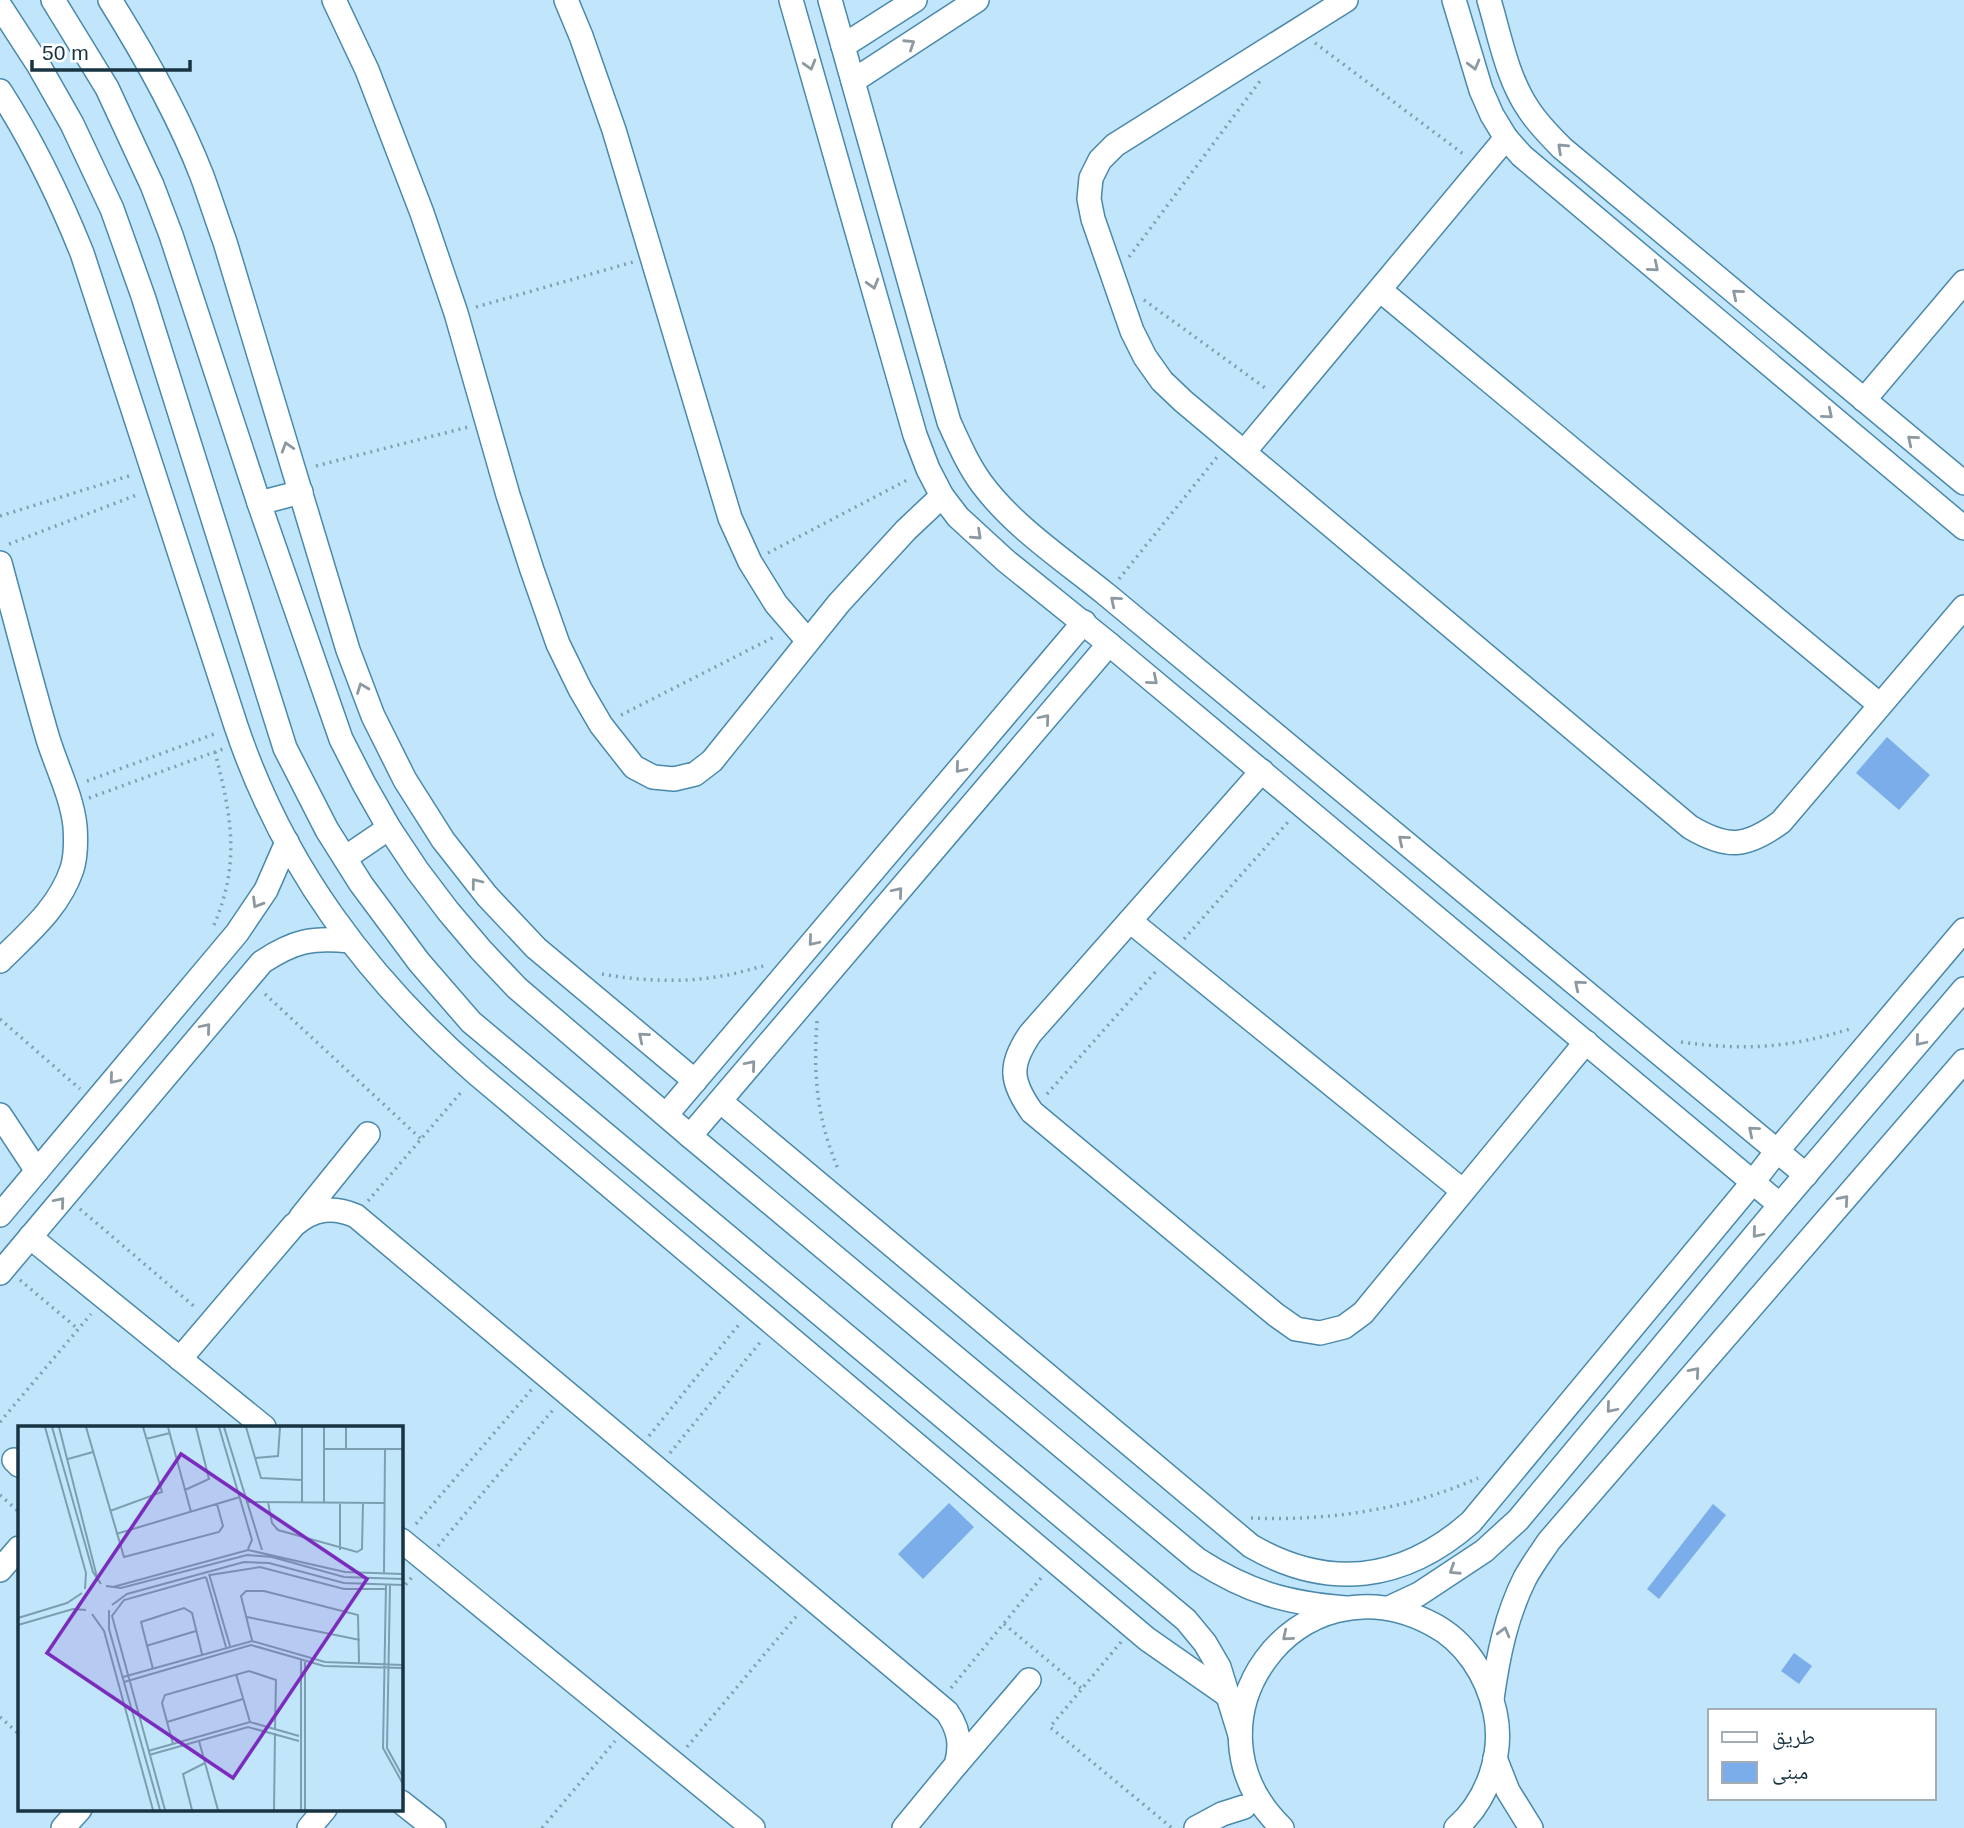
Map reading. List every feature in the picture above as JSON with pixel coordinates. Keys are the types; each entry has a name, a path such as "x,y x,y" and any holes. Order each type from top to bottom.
{"street":[{"path":"53,0 107,88 131,136 172,235 259,503 341,739 389,828 448,911 517,988 1198,1560 1224,1577 1283,1600 1346,1608"},
{"path":"110,0 162,90 202,176 229,255 348,650 373,716 405,780 443,840 487,896 536,948 695,1081"},
{"path":"334,0 396,141 456,313 508,495 558,644 601,725 634,767 653,777 674,779 695,774 712,761 802,633 942,496"},
{"path":"566,0 614,130 730,517 750,562 776,604 802,633"},
{"path":"791,0 915,435 942,496 958,517 1780,1205"},
{"path":"830,0 949,422 963,454 1004,510 1806,1175"},
{"path":"843,46 915,0"},
{"path":"853,81 977,0"},
{"path":"1346,0 1115,145 1100,160 1091,178 1089,199 1093,219 1113,277 1132,331 1162,381 1690,827 1712,840 1736,843 1761,837 1781,822 1964,607"},
{"path":"1454,0 1481,90 1506,138 1522,156 1964,528"},
{"path":"1489,0 1510,71 1527,108 1543,129 1562,148 1964,484"},
{"path":"0,6 72,124 112,209 143,296 285,748 327,830 389,924 471,1022 1186,1620 1205,1643 1219,1667 1240,1735 1247,1777 1258,1798 1282,1828"},
{"path":"0,91 34,148 72,229 95,289 238,734 257,783 323,904 350,941 442,1044 1133,1627 1174,1659 1230,1696"},
{"path":"1237,446 1285,403 1506,138"},
{"path":"1627,245 1647,219"},
{"path":"1864,400 1964,282"},
{"path":"1380,290 1880,705"},
{"path":"259,503 298,482"},
{"path":"0,563 49,742 68,797 75,825 76,846 73,866 55,904 0,961"},
{"path":"666,1115 1084,622"},
{"path":"691,1136 1109,644"},
{"path":"1188,710 1212,681"},
{"path":"1262,771 1030,1034 1018,1052 1014,1073 1019,1094 1032,1112 1276,1315 1297,1329 1320,1333 1344,1327 1363,1312 1586,1042"},
{"path":"345,858 389,828"},
{"path":"0,1215 237,933 266,890 287,842"},
{"path":"1129,921 1463,1191"},
{"path":"720,1101 1251,1546 1289,1565 1330,1574 1372,1572 1415,1560 1436,1550 1471,1522 1777,1151 1964,930"},
{"path":"2,1270 262,961 282,949 304,941 350,941"},
{"path":"1389,1608 1419,1594 1484,1551 1518,1520 1964,989"},
{"path":"1492,1699 1498,1656 1509,1615 1526,1577 1549,1541 1964,1061"},
{"path":"0,1115 37,1171"},
{"path":"180,1359 368,1134"},
{"path":"294,1224 303,1217 323,1210 335,1209 356,1216 939,1704 954,1721 958,1732 959,1754 956,1765"},
{"path":"30,1237 263,1426"},
{"path":"402,1540 753,1828"},
{"path":"0,1570 18,1549"},
{"path":"1240,1735 1243,1709 1250,1685 1262,1662 1298,1626 1321,1615 1346,1608 1368,1606 1389,1608 1417,1616 1442,1629 1464,1648 1480,1672 1492,1699 1496,1718 1495,1758 1488,1781 1478,1803 1456,1828"},
{"path":"904,1828 1029,1680"},
{"path":"1495,1758 1508,1791 1531,1828"},
{"path":"1196,1828 1222,1814 1241,1817 1247,1777"},
{"path":"402,1803 434,1828"},
{"path":"63,1828 78,1811"},
{"path":"309,1828 323,1811"}],"path":[{"path":"1298,30 1482,168"},
{"path":"1265,73 1113,277 1285,403"},
{"path":"456,313 652,256"},
{"path":"298,482 487,422"},
{"path":"1107,595 1237,446"},
{"path":"750,562 928,469"},
{"path":"0,516 156,478"},
{"path":"0,547 156,478"},
{"path":"601,725 802,633"},
{"path":"68,797 215,752 238,734"},
{"path":"68,797 238,734"},
{"path":"212,930 227,886 231,858 227,801 215,752"},
{"path":"593,972 636,980 679,981 723,976 765,966"},
{"path":"248,978 421,1139"},
{"path":"817,1017 814,1062 818,1106 829,1149 843,1179"},
{"path":"0,1019 95,1102"},
{"path":"1676,1042 1722,1048 1768,1047 1814,1040 1857,1026"},
{"path":"356,1216 477,1074"},
{"path":"65,1196 212,1321"},
{"path":"2,1270 79,1329"},
{"path":"0,1422 105,1298"},
{"path":"636,1451 754,1307"},
{"path":"657,1469 774,1324"},
{"path":"402,1540 545,1374"},
{"path":"402,1589 567,1393"},
{"path":"1247,1518 1320,1518 1356,1514 1427,1497 1484,1476"},
{"path":"0,1494 18,1510"},
{"path":"939,1704 1055,1561"},
{"path":"674,1763 812,1598"},
{"path":"1004,1624 1082,1689"},
{"path":"1133,1627 1050,1727 1172,1828"},
{"path":"0,1717 18,1733"},
{"path":"542,1828 628,1726"}],"building":[{"path":"1887,737 1930,775 1899,810 1856,773"},
{"path":"949,1503 974,1527 923,1579 898,1554"},
{"path":"1713,1504 1726,1515 1659,1599 1647,1589"},
{"path":"1794,1653 1812,1666 1799,1684 1781,1671"}]}
